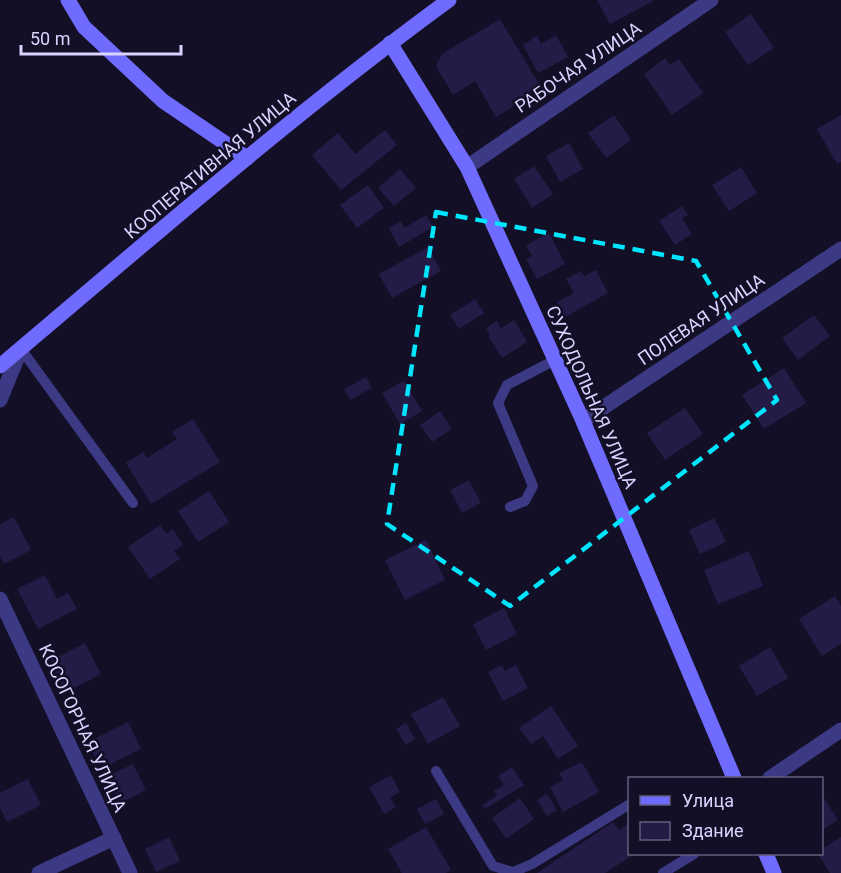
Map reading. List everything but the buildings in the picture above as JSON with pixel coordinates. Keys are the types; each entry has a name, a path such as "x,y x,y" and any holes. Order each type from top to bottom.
{"street":[{"path":"68,0 84,27 163,101 247,158"},
{"name":"КООПЕРАТИВНАЯ УЛИЦА","path":"0,366 247,158 390,43 449,0"},
{"name":"РАБОЧАЯ УЛИЦА","path":"466,167 711,0"},
{"name":"СУХОДОЛЬНАЯ УЛИЦА","path":"390,43 466,167 583,421 734,777"},
{"name":"ПОЛЕВАЯ УЛИЦА","path":"583,421 841,249"},
{"path":"0,400 21,349"},
{"name":"КОСОГОРНАЯ УЛИЦА","path":"0,599 130,873"},
{"path":"772,777 841,730"},
{"path":"39,873 114,838"},
{"path":"766,855 774,873"}],"lane":[{"path":"21,349 133,503"},
{"path":"510,507 525,501 533,486 498,402 507,385 555,360"},
{"path":"436,771 493,866 513,872 532,864 628,805"},
{"path":"663,873 692,855"}],"highlighted area":[{"path":"436,212 696,261 777,400 510,606 387,524"}]}
